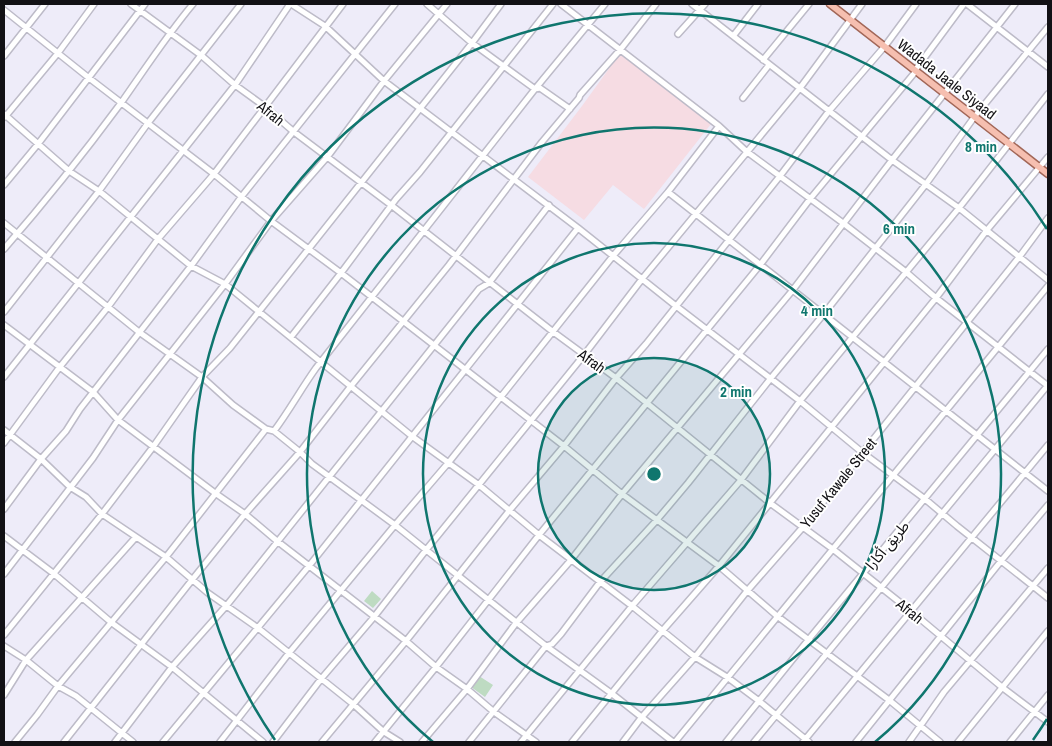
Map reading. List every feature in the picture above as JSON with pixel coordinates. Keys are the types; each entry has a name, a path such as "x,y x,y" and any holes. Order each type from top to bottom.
{"main road":[{"name":"Wadada Jaale Siyaad","path":"830,4 1048,174"}],"street":[{"path":"4,56 45,4"},
{"path":"94,4 58,53 4,116 69,171 98,191 190,266 224,284 260,311 413,437 479,485 539,535 663,630 695,657 727,677 759,701 806,741 856,676 912,612 1048,445"},
{"name":"Afrah","path":"131,4 170,31 294,132 328,156 489,283 616,378 770,504 834,550 1048,722"},
{"path":"4,185 38,144 145,4"},
{"path":"4,249 69,171 121,102 170,31 193,4"},
{"path":"4,312 241,4"},
{"path":"4,377 235,85 291,4 325,26 384,81 771,378 863,452 925,498 942,514 1048,598"},
{"path":"4,443 158,239 214,174 343,4"},
{"path":"4,509 41,459 66,431 93,392 242,196 396,4"},
{"path":"427,4 440,13 472,42 535,89 540,88 570,109"},
{"path":"4,574 93,458 118,420 271,221 328,156 384,81 447,4"},
{"path":"4,635 102,514 153,447 202,377 230,348 260,311 501,4"},
{"path":"291,337 341,274 391,205 553,4"},
{"path":"561,4 719,126 746,151 906,272 1048,386 754,742"},
{"path":"274,431 288,413 297,395 322,362 535,89 605,4"},
{"path":"64,742 245,514 300,452 456,256 580,95 620,50 656,4"},
{"path":"692,4 892,160 959,208 1048,280"},
{"path":"678,34 705,4"},
{"path":"734,35 758,4"},
{"path":"763,60 809,4"},
{"path":"273,742 321,679 374,617 584,355 642,279 800,88 862,4"},
{"path":"322,742 406,642 509,511 564,446 616,378 646,344 780,176 829,111 885,46 916,4"},
{"path":"376,742 539,535 760,265 810,199 916,71 965,4 1048,67"},
{"path":"422,742 467,689 516,623 571,560 622,494 792,291 1015,4"},
{"path":"4,10 184,150 308,250 564,446 656,521 719,566 777,616 828,653 940,742"},
{"path":"469,742 546,646 552,644 561,634 600,582 656,521 824,315 926,184 975,116 1048,27"},
{"path":"743,98 769,65"},
{"path":"521,742 632,606 741,480 800,401 959,208 1048,94"},
{"path":"220,742 341,590 449,462 613,256 668,192 719,126"},
{"path":"572,742 663,630 770,504 936,298 987,230 1048,157"},
{"path":"668,192 1048,491"},
{"path":"115,742 172,667 227,604 479,289 489,283 549,206"},
{"name":"Yusuf Kawale Street","path":"623,742 641,718 695,657 747,591 803,527 1020,256 1048,218"},
{"path":"4,223 139,332 202,377 233,405 266,429 274,431 312,464 395,525 516,623 674,742 777,616 834,550 1048,286"},
{"path":"163,742 310,566 578,228"},
{"path":"4,325 93,392 118,420 245,514 436,668 467,689 494,712 536,742"},
{"name":"طريق أكارا","path":"726,742 1048,348"},
{"path":"15,742 58,686 166,557 266,429"},
{"path":"4,430 41,459 70,487 86,497 102,514 166,557 192,580 227,604 290,653 384,732 400,742"},
{"path":"856,742 1000,561 1048,505"},
{"path":"4,536 53,573 112,623 142,643 263,742"},
{"path":"4,695 26,660 136,538"},
{"path":"909,742 944,692 1048,568"},
{"path":"958,742 1004,688 1048,631"},
{"path":"4,646 26,660 58,686 76,696 133,742"},
{"path":"1010,742 1048,695"}],"shaded area":[{"path":"621,52 711,124 644,209 613,185 584,220 528,177"}],"green space":[{"path":"372,591 381,599 373,608 364,601"},
{"path":"479,676 493,685 485,697 471,687"}]}
